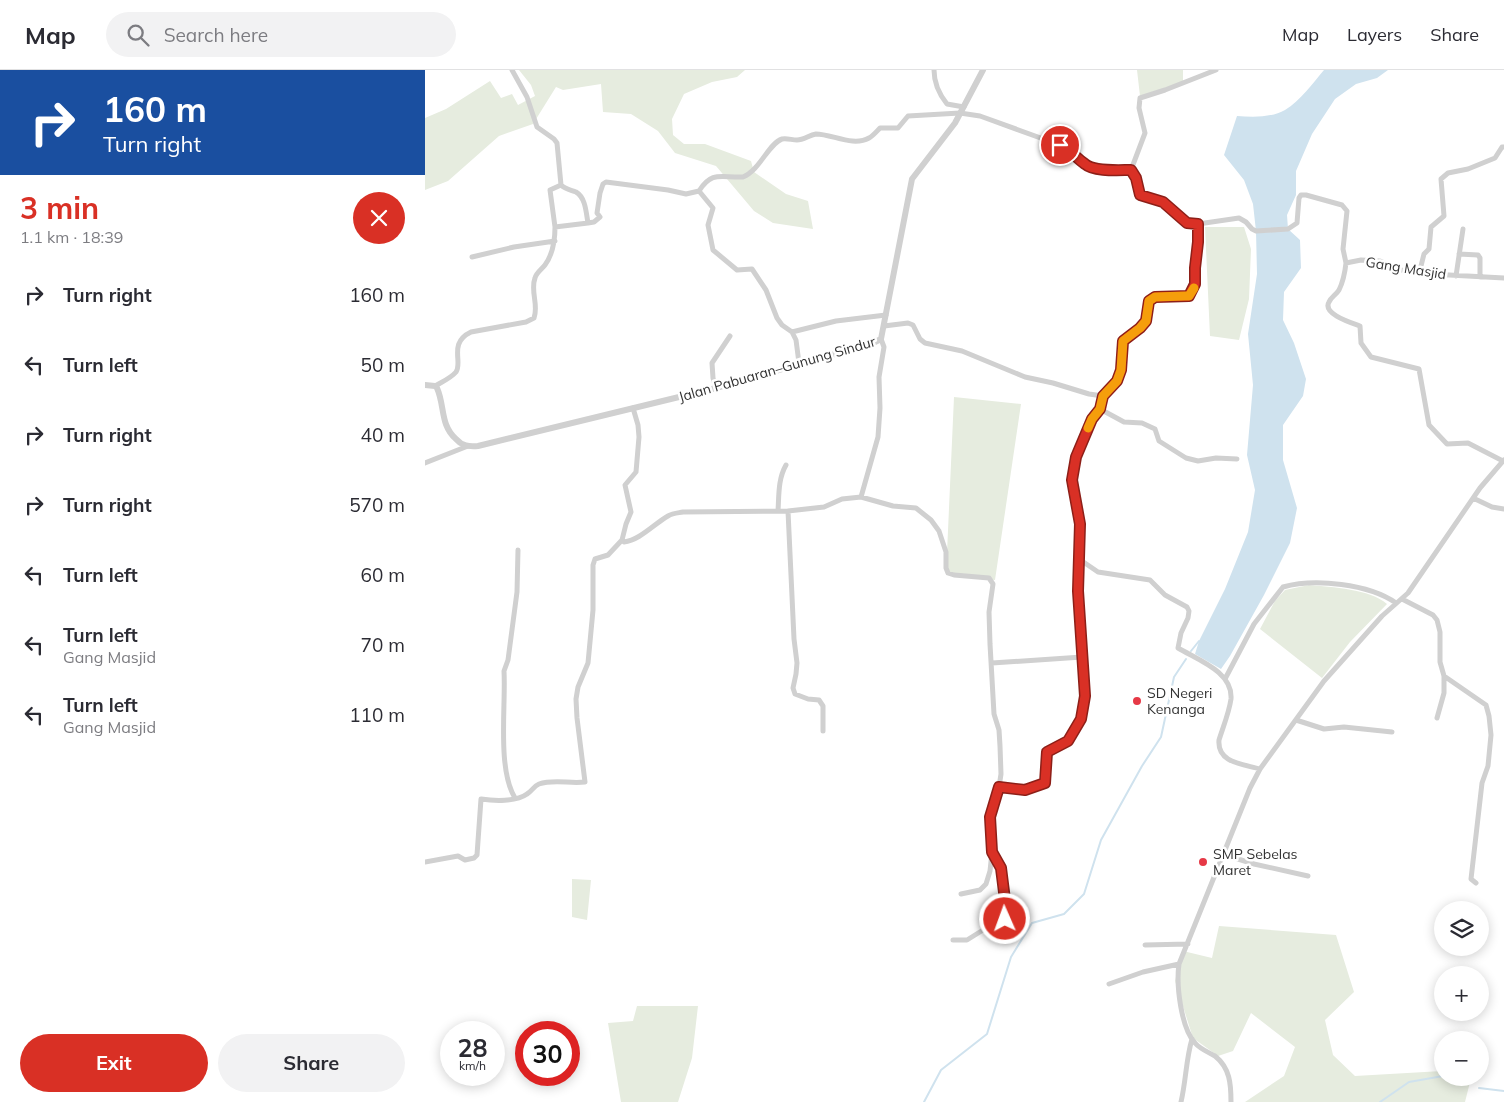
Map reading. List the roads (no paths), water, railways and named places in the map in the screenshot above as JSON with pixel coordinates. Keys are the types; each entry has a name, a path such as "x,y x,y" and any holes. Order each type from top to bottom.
{"street":[{"path":"512,70 527,97 537,128 557,143 561,185"},
{"path":"934,70 938,92 941,97 947,104 964,107"},
{"name":"Jalan Pabuaran–Gunung Sindur","path":"468,446 478,446 716,388 799,363 873,344 881,339 912,178 955,124 983,70"},
{"path":"1131,170 1145,133 1139,108 1140,98 1216,70"},
{"path":"555,226 588,223 597,220 600,217 597,213 600,193 603,184 606,182 686,194 699,191 705,182 713,177 743,177 747,175 760,164 775,144 784,139 801,140 810,135 817,134 861,141 870,138 881,128 898,128 908,116 960,113 990,119 1060,145 1074,153 1085,165 1090,167 1108,170 1131,170"},
{"path":"1420,270 1424,254 1429,249 1431,227 1444,216 1441,179 1448,173 1495,158 1502,147 1504,147"},
{"path":"999,787 1025,790 1045,783 1047,752 1068,741 1081,719 1085,696 1078,591 1080,524 1072,480 1076,457 1092,419 1100,409 1103,396 1117,381 1121,370 1123,341 1146,321 1149,301 1155,297 1185,296 1192,292 1195,284 1198,224 1187,223 1163,202 1140,195 1136,178 1131,170"},
{"path":"561,185 581,196 588,223"},
{"path":"425,385 435,386 455,373 457,368 457,348 466,335 471,332 525,322 534,318 536,309 533,287 535,276 546,263 555,241 550,190 561,185"},
{"path":"699,191 713,208 708,225 713,250 737,270 752,269 767,290 777,318 782,325 792,332 796,340 799,363"},
{"name":"Gang Masjid","path":"1198,224 1239,218 1256,231 1288,229 1297,224 1299,198 1301,195 1342,205 1346,208 1343,249 1346,263 1361,260 1381,261 1401,270 1420,270 1431,274 1456,276 1504,278"},
{"path":"1456,276 1463,229"},
{"path":"472,257 514,247 555,241"},
{"path":"1459,254 1478,255 1480,258 1480,277"},
{"path":"1231,1102 1229,1074 1225,1067 1216,1058 1196,1045 1192,1039 1182,1012 1177,975 1179,964 1249,788 1260,769 1324,681 1381,616 1408,593 1473,498 1503,460 1468,443 1447,444 1429,425 1419,369 1371,357 1361,343 1360,326 1329,311 1327,306 1329,301 1339,291 1346,263"},
{"path":"792,332 836,321 887,315"},
{"path":"884,326 908,322 913,325 920,339 925,343 962,351 1025,377 1103,396"},
{"path":"716,388 712,363 730,336"},
{"path":"861,497 877,437 880,408 879,377 884,347 881,339"},
{"path":"435,386 439,391 442,414 447,430 459,442 468,446"},
{"path":"425,862 458,856 465,860 475,858 477,855 481,799 515,798 527,795 537,785 558,781 571,784 585,782 576,699 578,687 588,663 593,610 593,565 595,559 608,555 622,540 631,512 625,485 636,472 639,437 633,408"},
{"path":"1100,409 1124,422 1142,423 1155,428 1159,441 1186,458 1197,461 1216,458 1237,458"},
{"path":"425,463 468,446"},
{"path":"778,511 779,481 785,465"},
{"path":"622,540 628,542 670,515 683,512 788,511 824,507 842,500 861,497 893,506 919,510 935,526 943,540 946,552 945,568 948,573 985,577 991,580 993,584 989,612 994,714 999,730 1000,746 999,787 990,817 992,852 990,871 986,884 980,890 961,894"},
{"path":"1473,498 1492,507 1504,509"},
{"path":"788,511 794,639 797,663 797,674 793,688 795,694 808,699 819,700 823,706 823,731"},
{"path":"515,798 511,793 505,764 504,670 508,660 517,592 518,550"},
{"path":"1079,559 1098,572 1150,580 1165,595 1187,607 1189,611 1188,618 1181,633 1178,648 1220,673 1231,692 1231,701 1219,740 1221,754 1229,760 1260,769"},
{"path":"1225,679 1253,624 1283,587 1336,583 1378,593 1396,603"},
{"path":"1402,599 1433,615 1437,620 1440,632 1440,662 1445,676 1444,693 1437,718"},
{"path":"992,663 1082,657"},
{"path":"1445,676 1486,705 1489,716 1491,735 1488,766 1482,783 1471,879 1476,884"},
{"path":"1296,720 1324,729 1344,727 1392,732"},
{"path":"953,940 967,940 983,930 996,927 1005,919 1006,908 1001,868 992,852"},
{"path":"1222,854 1253,864 1308,876"},
{"path":"1145,945 1188,944"},
{"path":"1109,984 1143,972 1179,964"},
{"path":"1181,1102 1185,1086 1188,1052 1192,1039"}],"water":[{"path":"1324,70 1388,70 1377,78 1356,84 1335,99 1312,134 1296,171 1296,195 1287,215 1288,229 1300,240 1301,268 1284,292 1283,320 1294,343 1306,379 1303,396 1283,425 1283,460 1297,508 1290,543 1264,595 1221,669 1195,654 1199,641 1225,589 1248,532 1255,490 1247,455 1253,385 1248,334 1257,274 1253,204 1244,180 1224,155 1237,116 1255,117 1280,113 1301,97"}],"waterway":[{"path":"1191,651 1199,641"},
{"path":"924,1102 941,1070 987,1034 1011,957 1032,923 1064,914 1084,894 1101,840 1142,766 1161,737 1174,677 1186,659"},
{"path":"1380,1102 1409,1082 1434,1078"},
{"path":"1479,1088 1504,1091"}],"place":[{"name":"SD Negeri Kenanga","path":"1137,701"},
{"name":"SMP Sebelas Maret","path":"1203,862"}]}
